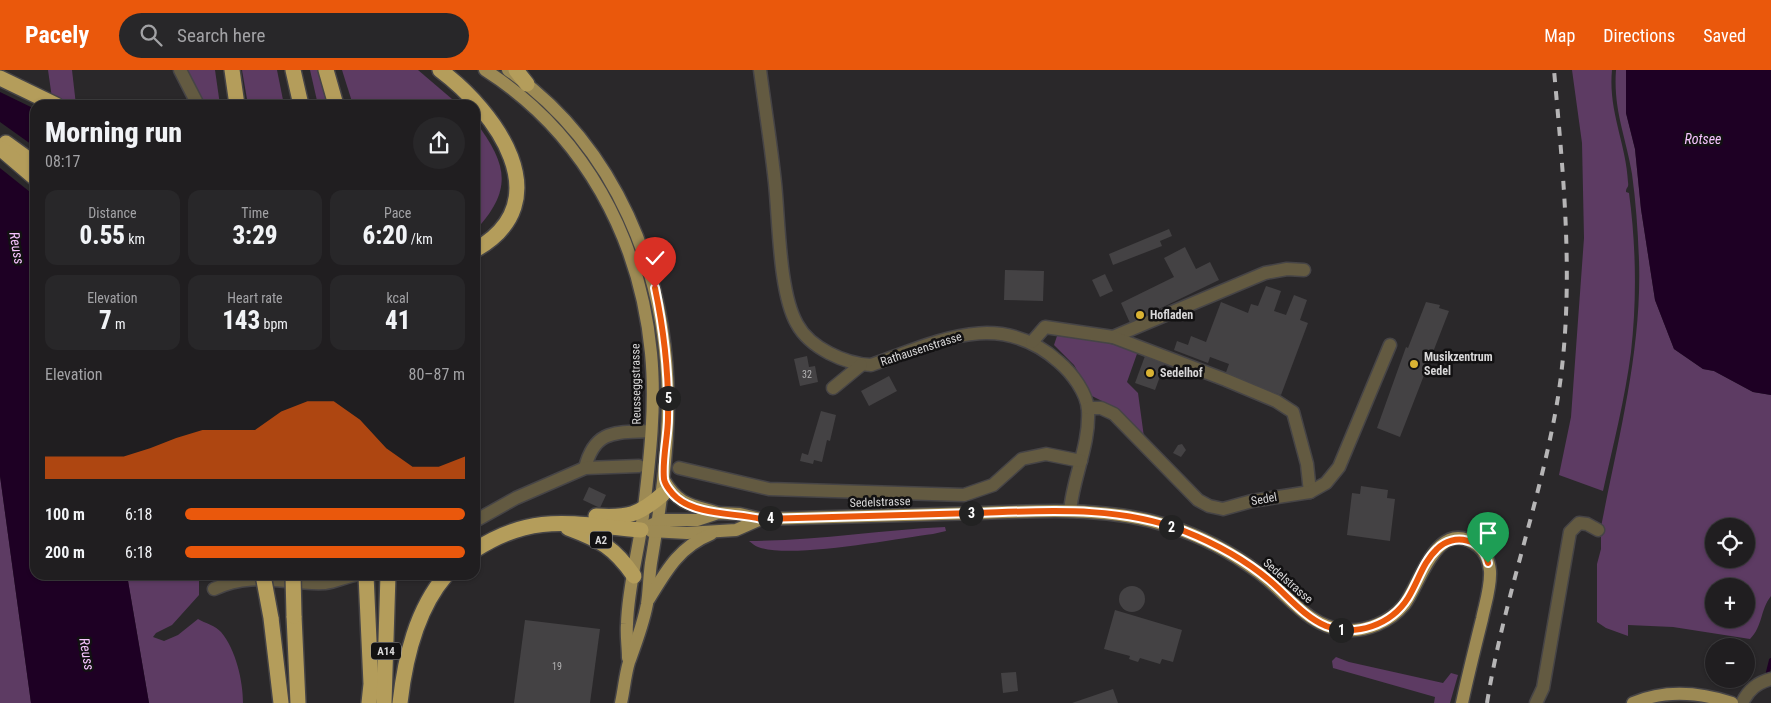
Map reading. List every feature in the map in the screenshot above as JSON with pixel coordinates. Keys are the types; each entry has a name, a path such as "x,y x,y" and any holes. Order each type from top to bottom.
{"highway":[{"path":"232,70 236,100"},
{"path":"293,70 300,100"},
{"path":"326,70 335,100"},
{"path":"440,70 464,89 474,100"},
{"path":"516,70 527,84"},
{"path":"0,78 46,100"},
{"path":"480,106 506,143 514,162 516,192 510,215 497,235 480,247"},
{"path":"0,140 30,161"},
{"path":"0,148 30,174"},
{"name":"A2","path":"556,522 581,516 626,516 636,514 644,509 663,487"},
{"name":"A2","path":"556,522 602,541 621,558 634,576"},
{"name":"A2","path":"480,547 505,533 538,523 556,522 641,530"},
{"path":"264,580 271,618 281,703"},
{"path":"293,580 298,703"},
{"path":"366,580 371,684 369,703"},
{"name":"A14","path":"384,703 388,580"},
{"path":"400,703 406,665 419,620 443,580"}],"main road":[{"name":"Reusseggstrasse","path":"485,70 522,97 571,145 594,177 615,216 632,258 647,320 652,354 651,431 644,509 627,623 629,664"},
{"name":"Reusseggstrasse","path":"508,70 527,84 565,119 593,154 615,187 640,241 655,288 666,356 668,419 663,487 647,604 642,627 629,664 621,703"},
{"path":"663,487 682,502 718,514"},
{"name":"Sedelstrasse","path":"658,526 697,520 718,514 740,514 761,519 1070,511 1130,516 1166,525 1205,540 1261,574 1314,619 1326,626 1344,630 1362,630 1390,618 1408,598 1436,550 1453,539 1470,541 1480,547 1487,558 1490,581 1462,703"},
{"name":"Sedelstrasse","path":"717,531 736,530 761,519"},
{"path":"641,530 658,526 717,531"},
{"path":"647,604 668,567 679,554 694,542 717,531"},
{"path":"1633,703 1662,694 1686,698 1707,696 1732,703"}],"street":[{"path":"180,70 195,100"},
{"path":"760,70 788,304 798,326 811,340 832,354 861,365 833,388"},
{"path":"1113,337 1265,272 1287,269 1304,270"},
{"path":"1032,342 1045,327 1113,337 1276,401 1294,412 1307,464 1310,492"},
{"name":"Rathausenstrasse","path":"861,365 871,365 971,334 991,332 1032,342 1066,368 1081,389 1088,408 1088,427 1070,511"},
{"name":"Sedel","path":"1088,408 1101,408 1114,414 1198,500 1209,506 1223,509 1252,501 1310,492 1326,482 1339,467 1390,345"},
{"path":"585,468 589,453 603,437 616,432 651,431"},
{"path":"679,468 769,489 964,495 993,485 1022,459 1046,454 1081,461"},
{"path":"480,518 516,498 585,468 639,466"},
{"path":"1536,703 1543,688 1570,532 1579,523 1587,524 1598,530"},
{"path":"214,589 231,581 240,580"},
{"path":"269,580 326,583 337,580"},
{"path":"1742,703 1751,689 1760,682 1771,679"}],"shaded area":[{"path":"45,70 72,70 75,100 50,100"},
{"path":"184,70 215,70 219,100 200,100"},
{"path":"242,70 277,70 283,100 247,100"},
{"path":"310,70 319,70 327,100 317,100"},
{"path":"342,70 418,70 453,100 351,100"},
{"path":"1572,70 1612,70 1611,85 1627,168 1628,187 1626,192 1629,193 1633,232 1635,292 1631,352 1622,405 1603,491 1559,475 1571,417 1584,238 1582,143"},
{"path":"1616,70 1626,70 1626,113 1635,149 1641,209 1655,300 1674,349 1703,369 1714,371 1753,392 1771,395 1771,596 1767,601 1757,629 1751,638 1673,627 1628,625 1628,636 1606,628 1597,622 1597,564 1601,549 1601,527 1628,395 1637,328 1639,295 1639,250 1635,196 1616,98"},
{"path":"480,128 494,150 502,176 501,189 488,216 480,225"},
{"path":"1064,333 1138,351 1127,382 1138,393 1144,437 1108,404 1092,396 1074,365 1054,345 1057,336"},
{"path":"0,476 31,703 0,703"},
{"path":"945,527 946,531 933,534 843,547 794,551 758,547 749,541 773,541"},
{"path":"128,580 199,580 199,595 172,625 156,633 153,637 164,641 178,635 198,619 219,630 235,657 242,685 243,703 149,703"},
{"path":"1336,657 1349,662 1443,683 1451,673 1458,675 1450,703 1434,703 1435,697 1333,668 1332,661"}],"water":[{"name":"Reuss","path":"0,70 30,100 30,580 128,580 149,703 31,703 0,476"},
{"name":"Rotsee","path":"1626,70 1771,70 1771,395 1753,392 1714,371 1703,369 1674,349 1655,300 1641,209 1635,149 1626,113"}],"pier":[{"path":"0,70 48,70 52,100 30,100 30,107 0,92"},
{"path":"0,122 30,143 30,192 0,168"}],"building":[{"path":"1169,229 1172,236 1160,241 1162,246 1113,265 1109,254"},
{"path":"1185,247 1196,269 1210,262 1219,280 1130,323 1121,303 1174,277 1164,258"},
{"path":"1005,270 1044,271 1043,301 1004,300"},
{"path":"1105,274 1113,291 1100,297 1092,280"},
{"path":"1266,286 1281,291 1274,311 1286,315 1294,295 1307,300 1300,320 1308,323 1281,395 1225,375 1229,364 1210,357 1208,363 1174,350 1177,341 1188,345 1191,336 1206,342 1221,302 1248,313 1251,304 1258,306"},
{"name":"Musikzentrum Sedel","path":"1426,302 1440,305 1439,308 1449,311 1400,437 1377,428 1406,347 1408,348"},
{"path":"807,356 809,367 815,366 818,382 800,386 794,359"},
{"name":"Sedelhof","path":"1145,356 1165,363 1155,390 1135,383"},
{"path":"889,376 897,391 869,406 861,391"},
{"path":"821,411 836,415 830,441 827,440 822,462 814,460 813,464 800,461 802,453 808,455"},
{"path":"1182,444 1186,450 1181,457 1173,453 1178,445"},
{"path":"1361,486 1388,490 1387,498 1395,499 1390,541 1347,535 1352,493 1360,494"},
{"path":"589,487 606,495 600,508 583,500"},
{"path":"1132,586 1141,590 1145,599 1141,608 1132,612 1123,608 1119,599 1123,590"},
{"path":"1115,610 1182,630 1173,662 1162,659 1160,664 1140,658 1138,662 1129,659 1130,656 1104,649"},
{"path":"525,620 600,629 590,703 514,703"},
{"path":"1016,672 1018,691 1003,693 1001,673"},
{"path":"1113,689 1118,703 1072,703"}],"waterway":[{"path":"1768,672 1771,660"}],"railway":[{"path":"1487,703 1502,629 1549,446 1562,367 1566,324 1566,240 1554,70"}],"place":[{"name":"Hofladen","path":"1140,315"},
{"name":"Musikzentrum Sedel","path":"1414,364"},
{"name":"Sedelhof","path":"1150,373"}],"route":[{"path":"655,288 661,317 668,382 668,419 664,480 674,496 687,504 718,514 740,514 761,519 1040,511 1093,512 1130,516 1182,530 1218,546 1261,574 1307,615 1326,626 1344,630 1362,630 1372,627 1398,612 1430,558 1441,545 1448,541 1458,539 1476,544 1483,550 1488,563"}]}
